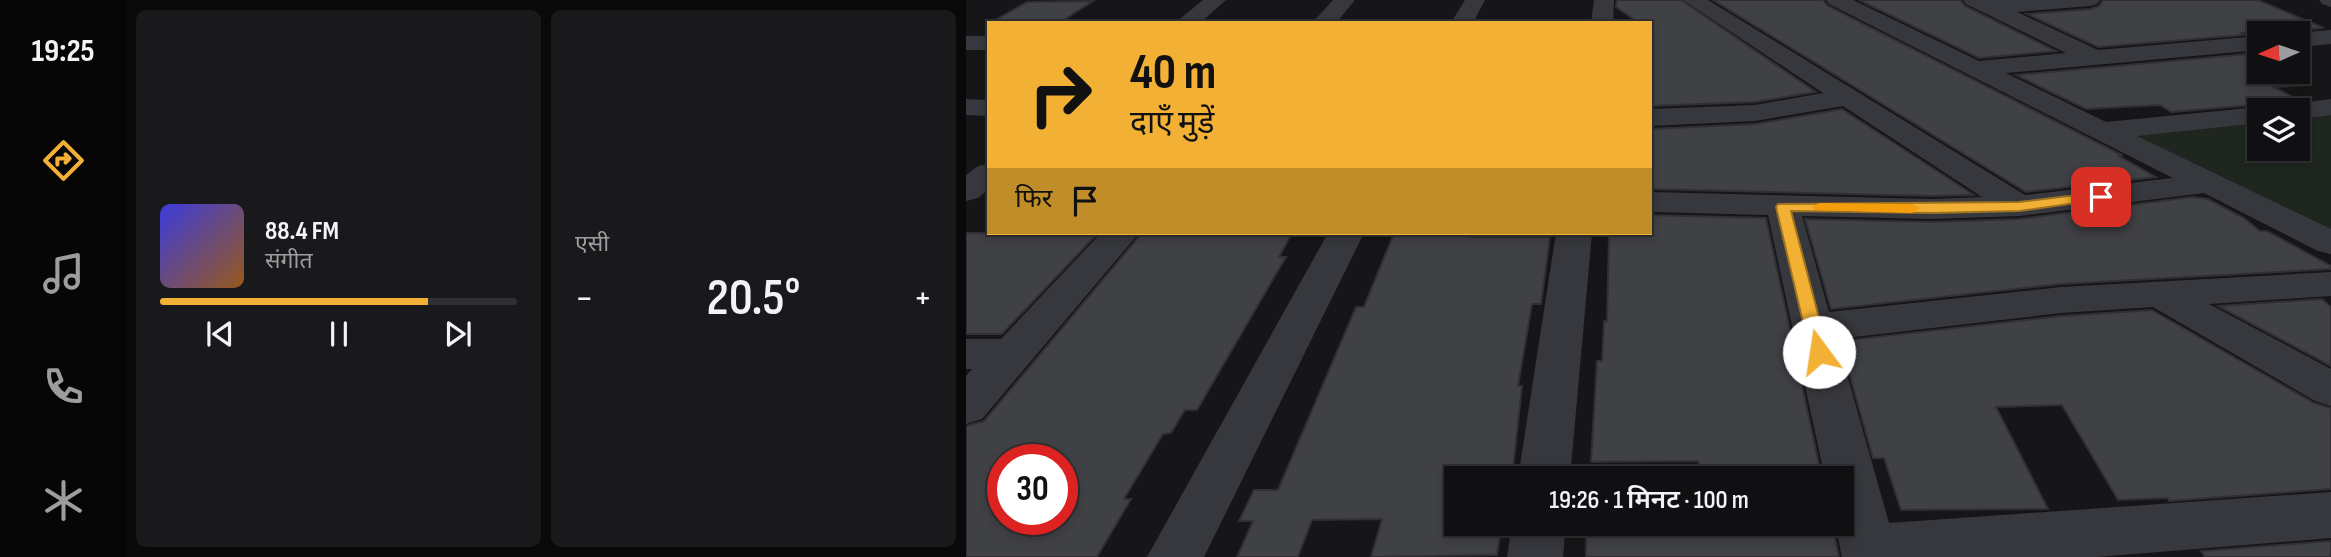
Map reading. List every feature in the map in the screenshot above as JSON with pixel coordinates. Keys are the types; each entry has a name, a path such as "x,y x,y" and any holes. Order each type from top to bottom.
{"street":[{"path":"1189,21 1216,0"},
{"path":"1325,21 1345,0"},
{"path":"1463,21 1475,0"},
{"path":"1693,0 1844,98 2019,206"},
{"path":"1836,0 2331,243"},
{"path":"1983,4 2090,0"},
{"path":"1983,4 2091,56"},
{"path":"2310,39 2331,37"},
{"path":"966,43 987,43"},
{"path":"1972,69 2091,56 2247,44"},
{"path":"1652,118 1755,113 1844,98"},
{"path":"966,107 987,108"},
{"path":"2310,110 2331,107"},
{"path":"2100,131 2247,116"},
{"path":"966,191 987,175"},
{"path":"1652,202 1933,209 2019,206 2208,183"},
{"path":"966,200 987,200"},
{"path":"1783,207 1869,554 2331,515"},
{"path":"966,406 1119,235"},
{"path":"1175,557 1345,235"},
{"path":"1545,466 1574,235"},
{"path":"1812,328 2061,300 2331,284"},
{"path":"2159,295 2331,389"},
{"path":"966,354 1013,355"},
{"path":"1535,557 1537,536"}],"shaded area":[{"path":"2331,111 2331,232 2123,130 2247,119 2247,161 2310,161 2310,113"}],"building":[{"path":"1617,0 1681,0 1816,92 1755,102 1652,106 1652,21 1636,21 1616,7"},
{"path":"1713,0 1823,0 1828,6 2122,155 2119,156 2156,177 2026,192"},
{"path":"1859,0 1960,0 1965,6 2056,51 1979,58"},
{"path":"2103,0 2258,0 2308,21 2247,21 2247,33 2242,33 2244,35 2098,47 2027,14 2099,6"},
{"path":"1093,1 1062,21 994,21 1027,2"},
{"path":"2310,22 2324,28 2310,29"},
{"path":"2247,54 2247,84 2310,85 2274,87 2294,98 2247,98 2247,106 2171,112 2160,105 2086,109 2016,75"},
{"path":"1842,109 1974,195 1652,189 1652,129 1755,124"},
{"path":"2192,197 2208,199 2244,218 2260,231 2267,231 2331,266 2331,269 2061,284 1831,309 1805,219 1933,222 2019,219"},
{"path":"1652,215 1766,218 1819,466 1699,466 1698,461 1591,462 1597,361 1602,361 1604,321 1607,321 1609,235 1652,235"},
{"path":"966,233 1096,235 1002,334 966,334"},
{"path":"1140,235 1291,235 1279,257 1286,257 1197,410 1185,410 1171,433 1163,434 1124,499 1131,499 1097,557 966,557 966,426 984,421"},
{"path":"1393,235 1550,237 1541,304 1532,304 1518,386 1522,386 1513,466 1444,466 1444,536 1500,536 1497,555 1371,557 1382,519 1312,520 1298,557 1237,557 1253,521 1239,521 1254,490 1278,490 1356,307 1364,307"},
{"path":"2322,299 2331,307 2331,366 2218,306"},
{"path":"2152,310 2314,403 2331,408 2331,489 2169,501 2168,498 2118,500 2062,405 1996,407 2048,509 1901,510 1884,458 1873,458 1840,341 2061,316"},
{"path":"1586,536 1835,536 1839,557 1586,557"},
{"path":"2331,541 2331,557 2205,557 2201,551"}],"slow traffic":[{"path":"1819,207 1912,208"}],"route":[{"path":"1819,352 1783,207 1933,209 2019,206 2101,197"}]}
